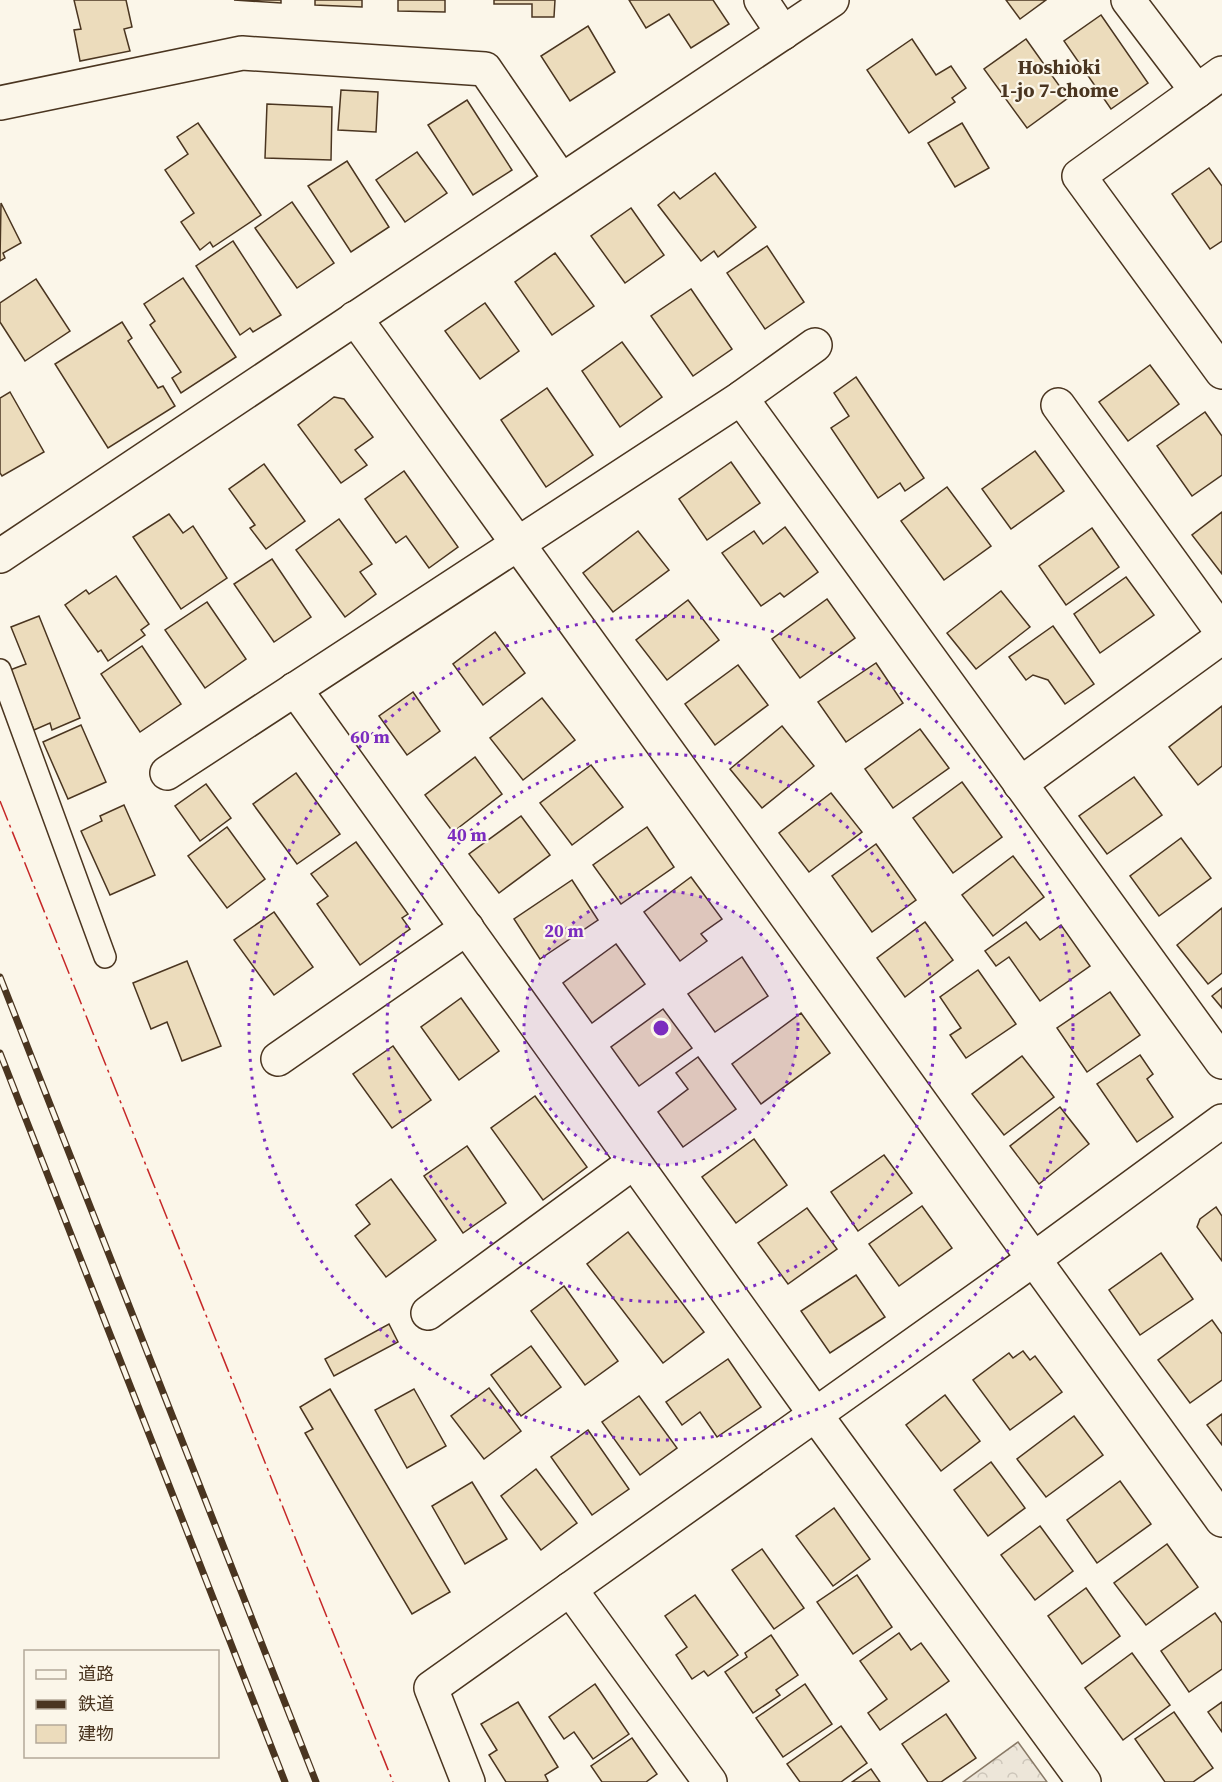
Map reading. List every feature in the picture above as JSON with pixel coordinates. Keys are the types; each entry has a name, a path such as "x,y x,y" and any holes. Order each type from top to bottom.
{"street":[{"path":"761,0 783,33"},
{"path":"0,556 831,0"},
{"path":"1128,0 1209,82 1079,176 1222,372"},
{"path":"0,103 242,53 485,69 561,180"},
{"path":"355,318 1222,1520"},
{"path":"167,773 741,398 815,345"},
{"path":"741,398 1222,1062"},
{"path":"1058,405 1222,632"},
{"path":"1020,784 1222,637"},
{"path":"295,689 815,1414 1084,1782"},
{"path":"278,1059 467,928"},
{"path":"468,1782 431,1688 1034,1259 1222,1121"},
{"path":"428,1312 634,1162"},
{"path":"570,1589 710,1782"}],"lane":[{"path":"0,670 105,957"}],"green space":[{"path":"1018,1742 1047,1782 963,1782"}],"building":[{"path":"74,0 126,0 132,27 124,29 130,51 80,61 74,30 81,29"},
{"path":"234,0 281,0 281,3"},
{"path":"315,0 362,0 362,7 315,5"},
{"path":"398,0 445,0 445,12 398,11"},
{"path":"494,0 555,0 554,17 532,17 532,4 494,4"},
{"path":"629,0 713,0 729,24 691,48 669,14 646,28"},
{"path":"1006,0 1046,0 1020,19"},
{"path":"1101,15 1148,83 1111,109 1064,41"},
{"path":"588,26 615,72 570,101 541,56"},
{"path":"912,39 936,75 951,66 966,88 952,98 955,102 909,133 867,70"},
{"path":"1026,39 1068,98 1027,128 984,69"},
{"path":"341,90 378,92 376,132 338,130"},
{"path":"467,100 512,170 473,195 428,125"},
{"path":"267,104 332,107 331,160 265,158"},
{"path":"198,123 261,215 213,247 210,242 200,250 181,222 194,213 165,170 188,154 177,137"},
{"path":"962,123 989,168 955,187 928,143"},
{"path":"417,152 447,193 405,222 376,180"},
{"path":"347,161 389,227 351,252 308,186"},
{"path":"1209,168 1222,186 1222,241 1210,249 1172,194"},
{"path":"715,173 756,227 718,257 714,251 701,261 658,205 674,192 680,199"},
{"path":"292,202 334,263 297,288 255,228"},
{"path":"1,203 21,243 3,253 5,258 0,261"},
{"path":"631,208 664,255 625,283 591,236"},
{"path":"233,241 281,315 253,332 250,328 240,335 196,266"},
{"path":"767,246 804,302 765,329 727,273"},
{"path":"555,253 594,306 552,335 515,282"},
{"path":"183,278 236,357 181,393 172,378 181,372 150,325 155,321 144,304"},
{"path":"36,279 70,331 25,361 0,322 0,303"},
{"path":"691,289 732,349 693,376 651,316"},
{"path":"485,303 519,351 480,379 445,331"},
{"path":"122,322 132,338 128,341 158,388 163,386 175,406 108,448 55,364"},
{"path":"622,342 662,397 620,427 582,371"},
{"path":"1150,365 1179,404 1128,441 1099,402"},
{"path":"856,377 924,478 905,491 900,483 878,498 831,428 849,416 834,393"},
{"path":"547,388 593,455 546,487 501,420"},
{"path":"10,392 44,452 2,476 0,473 0,398"},
{"path":"334,397 344,399 373,437 355,450 367,465 341,483 298,425"},
{"path":"1205,412 1222,436 1222,475 1192,496 1157,446"},
{"path":"1035,451 1064,491 1011,529 982,489"},
{"path":"731,462 760,503 707,540 679,499"},
{"path":"264,464 305,521 266,549 250,528 255,525 229,489"},
{"path":"404,471 458,547 429,568 406,536 396,543 365,499"},
{"path":"947,487 991,546 944,580 901,521"},
{"path":"1222,512 1222,574 1192,535"},
{"path":"169,514 183,533 193,526 227,578 181,609 133,537"},
{"path":"339,519 372,564 360,572 376,594 345,617 296,550"},
{"path":"785,527 818,572 784,597 780,593 761,606 722,553 754,531 763,544"},
{"path":"1092,528 1119,567 1066,605 1039,566"},
{"path":"638,531 669,570 613,612 583,573"},
{"path":"272,559 311,617 274,642 234,584"},
{"path":"116,576 149,624 141,630 145,635 108,661 101,650 98,652 65,605 86,590 89,594"},
{"path":"1126,577 1154,615 1100,653 1074,614"},
{"path":"1001,591 1030,627 976,669 947,633"},
{"path":"827,599 855,638 800,678 772,639"},
{"path":"688,600 719,640 667,680 636,640"},
{"path":"207,602 246,659 205,688 165,630"},
{"path":"39,616 80,718 52,730 50,723 34,730 10,670 26,664 11,627"},
{"path":"1053,626 1094,684 1065,704 1048,680 1033,675 1026,680 1009,657"},
{"path":"495,632 525,673 483,705 453,664"},
{"path":"142,646 181,704 140,732 101,674"},
{"path":"876,663 903,703 846,742 818,702"},
{"path":"738,665 768,705 715,745 685,704"},
{"path":"413,692 440,731 407,755 379,716"},
{"path":"542,698 575,740 523,780 490,738"},
{"path":"1222,706 1222,766 1198,785 1169,747"},
{"path":"81,725 106,782 68,799 43,742"},
{"path":"782,726 814,766 762,808 730,769"},
{"path":"920,729 949,768 893,808 865,769"},
{"path":"475,757 502,794 453,832 425,795"},
{"path":"591,765 623,807 572,845 540,803"},
{"path":"296,773 340,834 297,864 253,804"},
{"path":"1134,777 1162,815 1107,854 1079,816"},
{"path":"962,782 1002,837 953,873 913,818"},
{"path":"206,784 231,818 200,841 175,806"},
{"path":"831,793 862,832 809,872 779,833"},
{"path":"124,805 155,875 110,895 81,831 102,821 100,816"},
{"path":"521,816 550,855 499,893 469,854"},
{"path":"227,827 265,879 227,908 188,856"},
{"path":"647,827 674,867 621,904 593,865"},
{"path":"1181,838 1211,878 1159,916 1130,876"},
{"path":"356,842 408,914 402,918 410,929 360,965 317,904 328,896 311,874"},
{"path":"876,844 916,900 872,932 832,876"},
{"path":"1013,856 1044,897 993,936 962,895"},
{"path":"691,877 722,919 701,934 707,941 680,961 644,912"},
{"path":"572,880 598,920 540,959 514,919"},
{"path":"1222,908 1222,973 1208,984 1177,945"},
{"path":"274,912 313,967 274,995 234,940"},
{"path":"925,922 953,960 905,997 877,958"},
{"path":"1026,922 1040,940 1061,925 1090,966 1040,1001 1009,957 996,966 985,951"},
{"path":"616,944 645,984 592,1023 563,983"},
{"path":"742,957 768,996 715,1032 688,994"},
{"path":"187,961 221,1046 182,1061 167,1022 151,1029 133,983"},
{"path":"978,970 1016,1024 966,1058 950,1035 961,1028 940,997"},
{"path":"1222,988 1222,1008 1212,996"},
{"path":"1110,992 1140,1035 1087,1072 1057,1028"},
{"path":"461,998 499,1051 459,1080 421,1027"},
{"path":"663,1009 692,1048 639,1086 611,1047"},
{"path":"801,1013 830,1053 761,1104 732,1064"},
{"path":"393,1046 431,1100 392,1128 353,1074"},
{"path":"1140,1055 1153,1074 1147,1079 1173,1117 1137,1142 1097,1084"},
{"path":"1022,1056 1054,1097 1004,1135 972,1094"},
{"path":"698,1057 736,1109 683,1147 658,1112 688,1089 676,1073"},
{"path":"535,1096 587,1167 543,1200 491,1128"},
{"path":"1060,1107 1089,1144 1039,1184 1010,1146"},
{"path":"754,1139 787,1185 736,1223 702,1177"},
{"path":"467,1146 506,1203 463,1233 424,1176"},
{"path":"884,1155 912,1193 858,1231 831,1192"},
{"path":"391,1179 436,1240 386,1277 355,1236 370,1224 356,1205"},
{"path":"922,1206 952,1248 899,1286 869,1244"},
{"path":"1216,1207 1222,1216 1222,1261 1197,1227 1200,1219"},
{"path":"807,1208 837,1249 788,1284 758,1243"},
{"path":"628,1232 704,1332 663,1363 587,1264"},
{"path":"1161,1253 1193,1299 1140,1335 1109,1290"},
{"path":"856,1275 885,1317 830,1353 801,1311"},
{"path":"564,1286 618,1361 585,1385 531,1311"},
{"path":"1212,1320 1222,1334 1222,1380 1190,1403 1158,1360"},
{"path":"389,1324 398,1342 334,1376 325,1359"},
{"path":"531,1346 561,1387 521,1416 491,1375"},
{"path":"1023,1351 1030,1360 1035,1356 1062,1392 1010,1430 973,1380 1009,1353 1013,1358"},
{"path":"728,1359 761,1407 717,1437 700,1412 682,1425 666,1402"},
{"path":"489,1388 521,1431 484,1459 451,1416"},
{"path":"330,1389 450,1592 412,1614 305,1433 313,1429 300,1407"},
{"path":"414,1389 446,1446 407,1468 375,1410"},
{"path":"945,1395 980,1441 941,1471 906,1425"},
{"path":"639,1396 677,1448 640,1475 602,1422"},
{"path":"1222,1414 1222,1445 1207,1425"},
{"path":"1074,1416 1103,1455 1046,1497 1017,1459"},
{"path":"588,1430 629,1489 592,1515 551,1457"},
{"path":"991,1462 1025,1508 988,1536 954,1490"},
{"path":"536,1469 577,1523 541,1550 501,1496"},
{"path":"1120,1481 1151,1524 1097,1563 1067,1520"},
{"path":"472,1482 507,1539 465,1564 432,1506"},
{"path":"834,1508 870,1559 833,1586 796,1536"},
{"path":"1040,1526 1073,1571 1035,1600 1001,1555"},
{"path":"1167,1544 1198,1587 1146,1625 1114,1583"},
{"path":"762,1549 804,1608 774,1629 732,1570"},
{"path":"857,1575 892,1627 853,1654 817,1602"},
{"path":"1086,1588 1120,1636 1082,1664 1048,1616"},
{"path":"695,1595 738,1655 708,1676 704,1671 692,1679 676,1655 687,1647 665,1616"},
{"path":"1215,1613 1222,1623 1222,1669 1189,1692 1161,1651"},
{"path":"899,1633 911,1650 921,1643 949,1681 880,1730 868,1713 887,1699 860,1661"},
{"path":"771,1635 798,1675 776,1690 780,1695 753,1713 725,1672 747,1657 745,1653"},
{"path":"1132,1653 1170,1705 1123,1740 1085,1688"},
{"path":"595,1684 629,1734 593,1759 574,1732 564,1739 549,1717"},
{"path":"805,1684 832,1724 783,1757 756,1718"},
{"path":"518,1702 558,1767 545,1775 548,1781 546,1782 506,1782 489,1755 497,1750 481,1724"},
{"path":"1222,1702 1222,1732 1208,1712"},
{"path":"1174,1712 1213,1768 1193,1782 1165,1782 1135,1739"},
{"path":"946,1714 976,1758 941,1782 928,1782 902,1744"},
{"path":"841,1726 867,1763 841,1782 800,1782 787,1764"},
{"path":"632,1738 657,1774 646,1782 602,1782 591,1766"},
{"path":"871,1769 880,1782 852,1782"}],"railway":[{"path":"0,977 316,1782"},
{"path":"0,1053 285,1782"}],"power":[{"path":"0,801 393,1782"}],"district":[{"name":"Hoshioki 1-jo 7-chome","path":"1059,78"}]}
